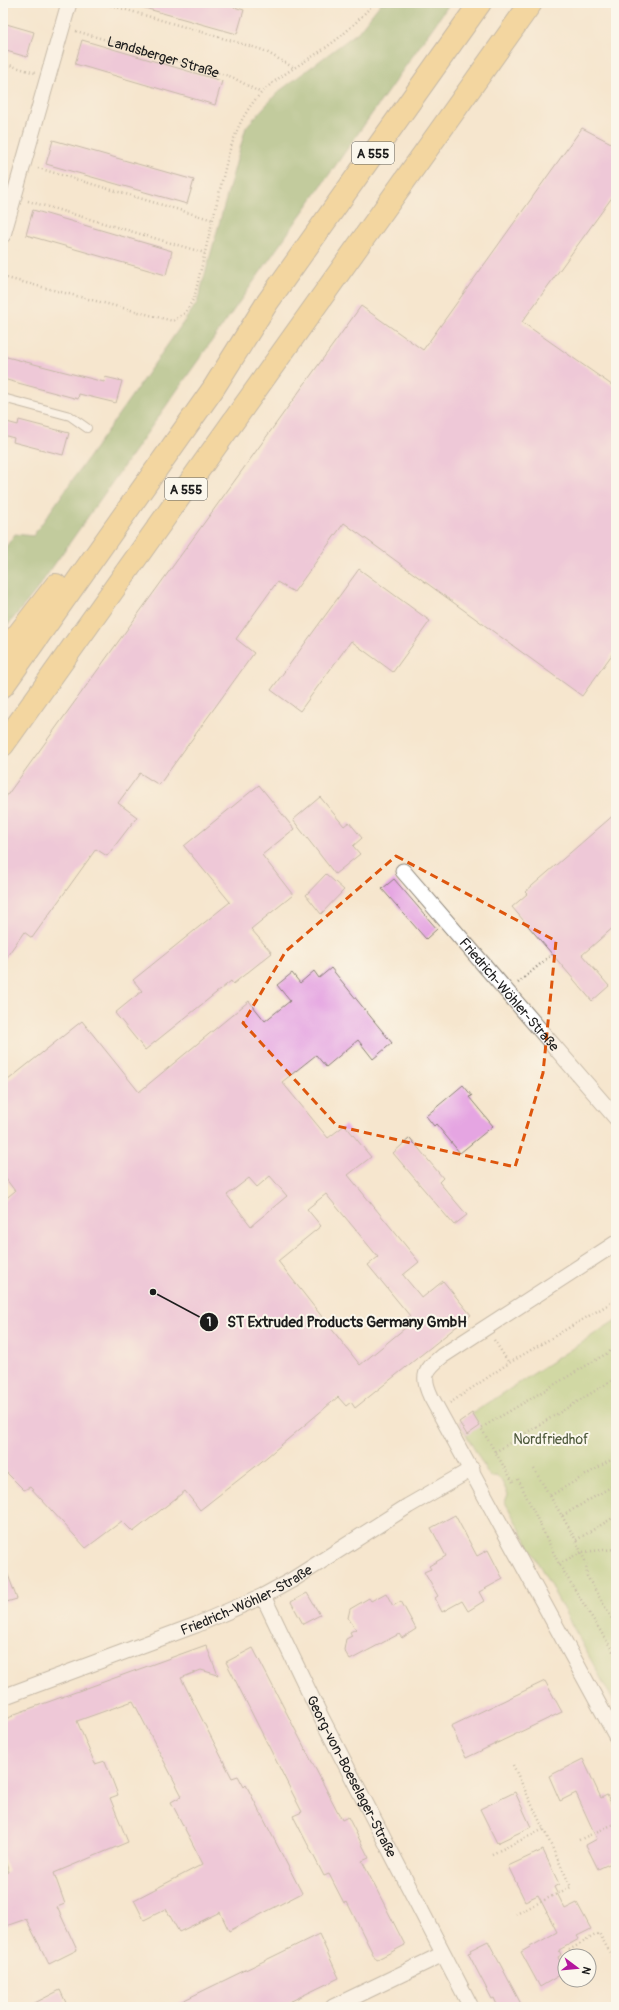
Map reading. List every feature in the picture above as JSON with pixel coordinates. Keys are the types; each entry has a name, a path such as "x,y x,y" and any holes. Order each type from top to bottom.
{"highway":[{"name":"A 555","path":"3,686 212,390 267,303 480,3"},
{"name":"A 555","path":"3,745 531,3"},
{"path":"3,654 40,607 237,329 267,303"}],"street":[{"path":"3,235 69,3"},
{"name":"Friedrich-Wöhler-Straße","path":"403,871 616,1118"},
{"path":"616,1243 429,1366 425,1378 426,1387 616,1736"},
{"name":"Friedrich-Wöhler-Straße","path":"3,1697 196,1625 263,1596 292,1580 408,1506 472,1469"},
{"name":"Georg-von-Boeselager-Straße","path":"263,1596 320,1715 471,2007"},
{"path":"333,2007 443,1954"}],"lane":[{"path":"3,398 70,416 87,428"}],"path":[{"path":"103,3 264,50 294,68"},
{"path":"3,277 173,321 185,312 194,298 236,130 246,112 261,93 279,77 354,26 374,3"},
{"name":"Landsberger Straße","path":"63,27 232,77 261,93"},
{"path":"3,63 48,77"},
{"path":"24,164 213,220"},
{"path":"14,197 205,253"},
{"path":"507,992 552,954"},
{"path":"439,1411 509,1363 616,1300"},
{"path":"482,1330 496,1342 509,1363"},
{"path":"514,1482 481,1428 616,1348"},
{"path":"496,1452 616,1378"},
{"path":"550,1496 616,1457"},
{"path":"534,1469 576,1540 586,1563 587,1576 616,1625"},
{"path":"518,1479 559,1564 616,1656"},
{"path":"562,1516 616,1484"},
{"path":"576,1540 616,1516"},
{"path":"559,1564 581,1552 616,1549"},
{"path":"513,1765 571,1887 516,1914"},
{"path":"579,1840 616,1823"},
{"path":"492,1854 544,1829"},
{"path":"573,1948 599,1933 616,1964"}],"highlighted area":[{"path":"396,856 556,941 543,1073 515,1167 337,1126 243,1023 286,951"}],"green space":[{"path":"381,3 450,3 35,592 3,631 3,551 15,534 33,536 197,303 246,127 278,92 358,32"},
{"name":"Nordfriedhof","path":"616,1320 616,1706 505,1502 508,1494 501,1480 496,1476 490,1477 459,1422"}],"building":[{"path":"142,3 220,3 244,10 237,34 141,7"},
{"path":"3,23 34,32 27,57 3,50"},
{"path":"82,40 222,81 215,105 75,64"},
{"path":"582,128 616,147 616,192 522,322 616,388 616,649 582,696 344,523 294,592 277,582 236,639 254,653 159,785 140,773 118,803 137,817 107,856 96,849 32,938 24,932 3,962 3,801 361,306 423,350"},
{"path":"53,140 194,180 187,204 46,164"},
{"path":"33,210 172,251 166,275 26,235"},
{"path":"3,356 104,382 105,377 122,381 116,403 79,394 78,399 3,379"},
{"path":"19,420 69,433 63,455 13,442 14,438 3,435 3,421 18,425"},
{"path":"359,569 430,621 393,672 351,641 300,711 271,690"},
{"path":"259,785 294,829 262,855 293,895 251,929 272,953 233,984 231,981 145,1050 115,1013 142,991 133,980 230,902 184,846"},
{"path":"320,797 344,826 349,822 362,838 353,846 360,854 335,874 293,820"},
{"path":"616,813 616,925 582,955 609,986 592,1001 512,907 527,894 525,892"},
{"path":"326,874 344,890 321,914 306,895"},
{"path":"394,879 437,929 426,939 382,889"},
{"path":"331,968 392,1043 373,1059 358,1040 326,1067 316,1055 282,1082 328,1138 345,1125 371,1157 348,1175 419,1262 403,1275 422,1298 443,1281 471,1315 355,1408 351,1402 346,1406 338,1397 255,1467 200,1510 185,1491 133,1532 122,1521 86,1548 30,1487 24,1490 3,1469 3,1201 15,1191 3,1175 3,1084 82,1021 139,1092 249,1001 265,1021 290,1001 277,985 292,973 300,983 314,971 319,978","holes":["270,1176 287,1196 251,1226 227,1195 249,1178 257,1187","326,1194 378,1257 368,1265 410,1316 406,1319 410,1324 360,1365 278,1261 321,1226 307,1209"]},
{"path":"463,1085 472,1096 469,1097 493,1126 460,1153 436,1124 434,1126 426,1116"},
{"path":"410,1138 443,1178 439,1182 467,1215 454,1225 393,1153"},
{"path":"472,1413 480,1426 467,1435 459,1422"},
{"path":"455,1515 477,1556 488,1550 503,1579 479,1592 484,1601 468,1611 462,1601 442,1612 435,1598 438,1596 424,1572 431,1569 429,1566 446,1556 431,1528"},
{"path":"3,1564 17,1599 3,1603"},
{"path":"307,1593 320,1615 303,1624 291,1602"},
{"path":"386,1593 393,1606 401,1601 416,1629 402,1638 399,1634 350,1660 344,1650 346,1639 352,1636 350,1632 356,1629 348,1618 350,1609 369,1598 371,1601"},
{"path":"206,1645 218,1675 201,1670 181,1678 232,1778 238,1776 244,1787 246,1785 302,1893 229,1931 220,1912 179,1932 166,1909 144,1920 134,1900 203,1864 171,1802 182,1796 133,1701 77,1721 95,1764 105,1761 118,1795 110,1798 128,1842 54,1873 65,1904 57,1907 77,1950 49,1964 26,1919 3,1927 3,1874 9,1872 3,1856 3,1720 13,1716 12,1715"},
{"path":"253,1648 342,1820 348,1817 369,1858 362,1861 405,1945 376,1960 347,1902 344,1903 329,1874 324,1876 293,1816 302,1812 226,1662"},
{"path":"545,1681 562,1712 466,1758 451,1726"},
{"path":"583,1759 601,1798 607,1795 616,1813 616,1861 598,1869 586,1845 597,1839 576,1793 560,1801 549,1776"},
{"path":"515,1792 531,1827 497,1843 480,1809"},
{"path":"543,1850 559,1884 554,1887 565,1909 577,1903 591,1929 577,1936 579,1939 563,1948 557,1948 557,1977 540,1987 521,1952 557,1932 538,1895 525,1901 508,1866"},
{"path":"319,1934 339,1978 279,2007 170,2007"},
{"path":"488,1941 520,2002 521,2007 498,2007 494,1998 492,1999 468,1953 471,1952 470,1950"},
{"path":"60,1990 68,2007 27,2007"}],"place":[{"name":"ST Extruded Products Germany GmbH","path":"153,1292"}]}
